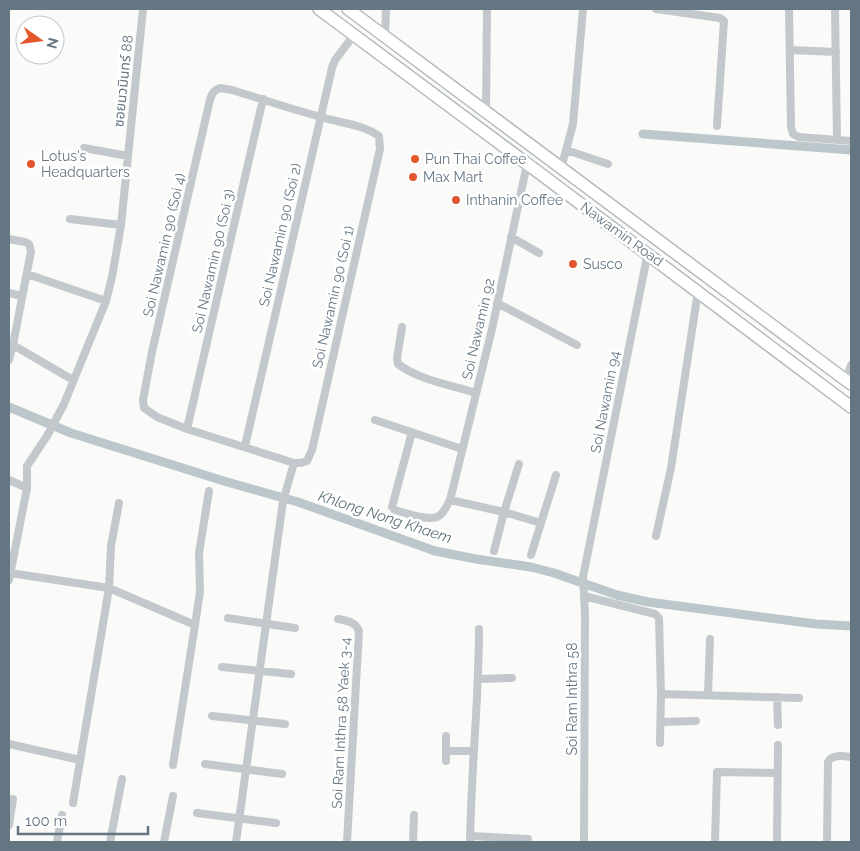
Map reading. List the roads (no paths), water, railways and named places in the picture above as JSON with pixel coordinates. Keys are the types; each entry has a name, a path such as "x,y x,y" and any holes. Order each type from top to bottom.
{"main road":[{"name":"Nawamin Road","path":"319,9 648,252 851,407"},
{"name":"Nawamin Road","path":"348,9 848,382"},
{"path":"648,252 658,240"}],"street":[{"name":"ซอยนวมินทร์ 88","path":"9,577 27,488 27,466 47,436 64,404 106,301 112,276 121,225 143,9"},
{"path":"385,37 386,9"},
{"path":"486,113 487,9"},
{"path":"561,169 573,124 583,9"},
{"path":"656,9 706,12 724,21 717,126"},
{"path":"789,9 791,127 793,134 798,137 851,141"},
{"path":"835,9 837,140"},
{"name":"Soi Nawamin 90 (Soi 2)","path":"245,446 320,117 335,60 354,35"},
{"path":"790,50 836,52"},
{"name":"Soi Nawamin 90 (Soi 4)","path":"187,429 158,417 144,408 143,400 152,352 211,96 215,90 220,88 263,99"},
{"path":"263,99 320,117"},
{"name":"Soi Nawamin 90 (Soi 3)","path":"187,429 263,99"},
{"name":"Soi Nawamin 90 (Soi 1)","path":"294,463 307,461 312,450 380,150 379,136 372,130 320,117"},
{"path":"84,148 128,156"},
{"path":"566,150 608,164"},
{"name":"Soi Nawamin 92","path":"412,432 392,508 431,519 438,517 445,510 450,500 497,303 527,164"},
{"path":"70,218 121,225"},
{"path":"512,237 539,253"},
{"path":"9,239 29,244 30,250 14,345 9,360"},
{"name":"Soi Nawamin 94","path":"587,557 648,252"},
{"path":"27,274 106,301"},
{"path":"656,536 671,468 698,291"},
{"path":"9,292 22,296"},
{"path":"497,303 577,345"},
{"path":"402,327 397,358 398,364 405,370 426,378 476,393"},
{"path":"14,345 73,380"},
{"path":"848,382 851,365"},
{"path":"375,420 462,449"},
{"path":"187,429 294,463 283,502 236,842"},
{"path":"494,551 504,512 520,464"},
{"path":"532,555 556,475"},
{"path":"9,480 27,488"},
{"path":"173,764 196,625 200,592 200,554 209,491"},
{"path":"450,500 504,512 541,523"},
{"path":"73,803 109,588 111,546 119,503"},
{"name":"Soi Ram Inthra 58","path":"584,842 583,577 587,557"},
{"path":"9,577 109,588 196,625"},
{"path":"584,594 655,614 659,618 662,694 660,743"},
{"path":"228,618 295,628"},
{"name":"Soi Ram Inthra 58 Yaek 3-4","path":"338,619 352,622 357,625 359,631 347,842"},
{"path":"479,628 479,679 473,751 470,839 528,839"},
{"path":"708,695 710,639"},
{"path":"222,667 291,674"},
{"path":"479,679 512,678"},
{"path":"662,694 799,698"},
{"path":"777,697 778,725"},
{"path":"212,716 285,724"},
{"path":"661,722 696,721"},
{"path":"446,736 446,761"},
{"path":"9,744 80,760"},
{"path":"777,842 778,745"},
{"path":"446,751 473,751"},
{"path":"827,842 828,762 833,757 851,757"},
{"path":"205,764 282,774"},
{"path":"715,842 716,772 777,773"},
{"path":"110,842 122,779"},
{"path":"164,842 173,796"},
{"path":"9,825 13,799"},
{"path":"197,813 276,823"},
{"path":"57,842 62,815"},
{"path":"413,842 414,815"}],"waterway":[{"path":"643,134 851,150"},
{"name":"Khlong Nong Khaem","path":"9,407 71,433 227,482 298,502 435,551 531,567 617,595 648,602 816,624 851,626"}],"place":[{"name":"Pun Thai Coffee","path":"415,159"},
{"name":"Lotus's Headquarters","path":"31,164"},
{"name":"Max Mart","path":"413,177"},
{"name":"Inthanin Coffee","path":"456,200"},
{"name":"Susco","path":"573,264"}]}
